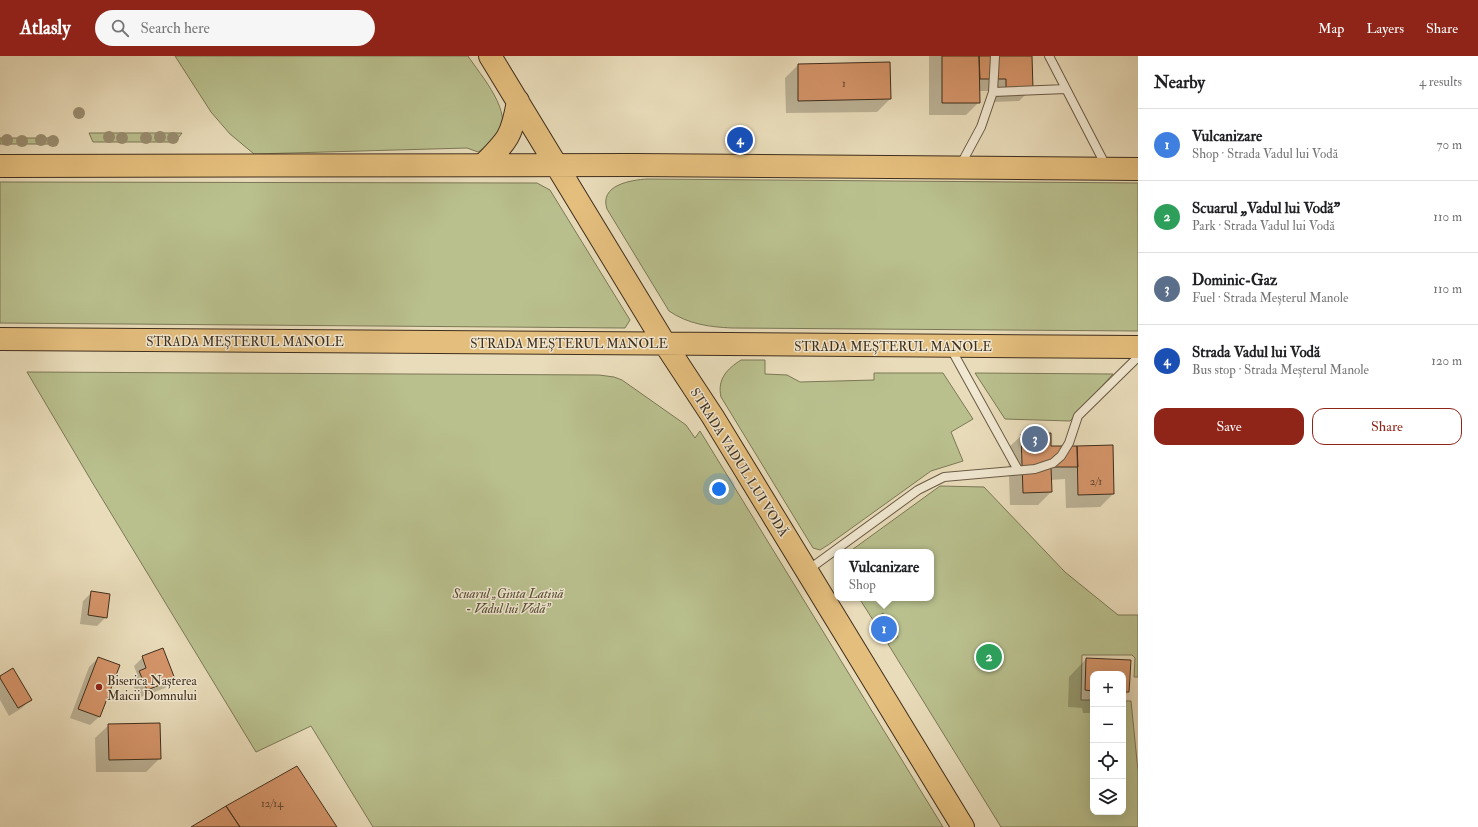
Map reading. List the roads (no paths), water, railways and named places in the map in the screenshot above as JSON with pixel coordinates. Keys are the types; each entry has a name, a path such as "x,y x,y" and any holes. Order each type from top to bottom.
{"main road":[{"name":"STRADA VADUL LUI VODĂ","path":"490,56 665,344 713,416 963,827"},
{"path":"483,165 508,137 513,126 518,101"},
{"path":"0,166 483,165 1138,169"},
{"name":"STRADA MEȘTERUL MANOLE","path":"0,339 1138,347"}],"lane":[{"path":"959,167 981,127 993,92 995,56"},
{"path":"1049,56 1108,169"},
{"path":"993,92 1066,89"},
{"path":"950,346 1018,470"},
{"path":"836,549 918,490 936,480 954,475 1046,467 1061,456 1068,443 1078,416 1138,357"},
{"path":"807,570 834,551"}],"place":[{"name":"Strada Vadul lui Vodă","path":"740,140"},
{"name":"Dominic-Gaz","path":"1035,439"},
{"name":"Vulcanizare","path":"884,629"},
{"name":"Scuarul „Vadul lui Vodă”","path":"989,657"},
{"name":"Biserica Nașterea Maicii Domnului","path":"99,687"}],"park label":[{"name":"Scuarul „Ginta Latină - Vadul lui Vodă”","path":"508,600"}]}
